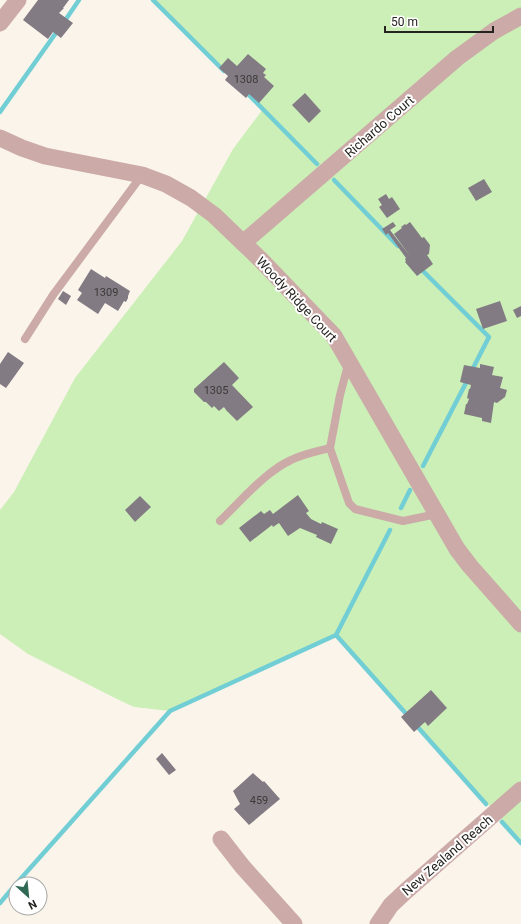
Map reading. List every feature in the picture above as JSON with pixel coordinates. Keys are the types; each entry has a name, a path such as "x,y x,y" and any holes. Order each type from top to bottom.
{"street":[{"path":"0,23 18,0"},
{"name":"Richardo Court","path":"243,244 457,58 494,31 521,16"},
{"name":"Woody Ridge Court","path":"0,138 45,156 142,175 166,184 191,198 214,215 322,322 334,336 457,549 521,624"},
{"name":"New Zealand Reach","path":"378,924 391,905 521,790"},
{"path":"221,840 242,866 294,924"}],"lane":[{"path":"25,339 53,295 142,175"},
{"path":"349,362 340,395 330,448 349,502 355,509 403,521 415,520 438,514"},
{"path":"220,521 254,487 281,465 311,453 330,448"}],"green space":[{"path":"153,0 521,0 521,841 336,635 170,711 134,707 28,654 0,634 0,510 14,492 75,378 182,241 233,149 263,109"}],"building":[{"path":"38,0 69,0 59,13 73,23 61,38 53,32 48,39 23,20"},
{"path":"248,54 266,69 263,73 266,75 264,77 274,86 259,103 249,94 246,98 225,80 228,76 219,68 228,58 237,66"},
{"path":"305,93 321,111 309,123 292,105"},
{"path":"484,179 492,192 476,201 468,188"},
{"path":"386,194 389,199 392,197 400,209 387,218 379,207 382,205 378,199"},
{"path":"393,222 396,226 390,230 410,256 394,234 405,224 406,225 410,222 422,238 424,237 430,245 429,254 427,255 433,264 417,276 405,262 406,258 388,233 386,235 382,229"},
{"path":"91,269 105,278 106,276 130,291 126,302 124,301 118,311 105,303 98,314 77,300 82,293 78,290"},
{"path":"63,291 71,296 66,305 58,299"},
{"path":"500,301 507,321 483,329 476,309"},
{"path":"521,306 521,316 517,318 513,310"},
{"path":"8,352 24,363 6,388 0,384 0,364"},
{"path":"224,362 239,378 232,385 253,407 237,421 224,407 219,411 214,406 212,408 194,392 194,389"},
{"path":"480,364 494,367 492,375 503,377 500,388 507,390 505,397 497,403 494,402 491,423 482,421 482,418 464,414 466,404 469,399 467,398 471,385 460,382 464,365 480,368"},
{"path":"298,495 309,511 306,513 311,519 321,524 322,522 338,529 331,544 316,537 317,535 300,528 288,536 279,523 273,527 272,525 250,542 239,528 261,511 264,514 270,510 273,514"},
{"path":"140,496 151,507 135,522 125,510"},
{"path":"431,690 447,708 428,726 425,722 414,732 401,717"},
{"path":"162,753 176,770 169,775 156,759"},
{"path":"253,773 263,782 264,781 280,799 249,825 234,809 240,804 233,791"}],"waterway":[{"path":"64,22 79,0"},
{"path":"153,0 224,71"},
{"path":"0,112 58,30"},
{"path":"245,91 317,164"},
{"path":"334,180 398,246"},
{"path":"420,268 489,337 471,372"},
{"path":"423,466 468,379"},
{"path":"401,508 410,490"},
{"path":"23,876 170,711 336,635 390,530"},
{"path":"336,635 409,717"},
{"path":"415,724 486,804"},
{"path":"502,822 521,843"},
{"path":"0,903 8,894"}]}
